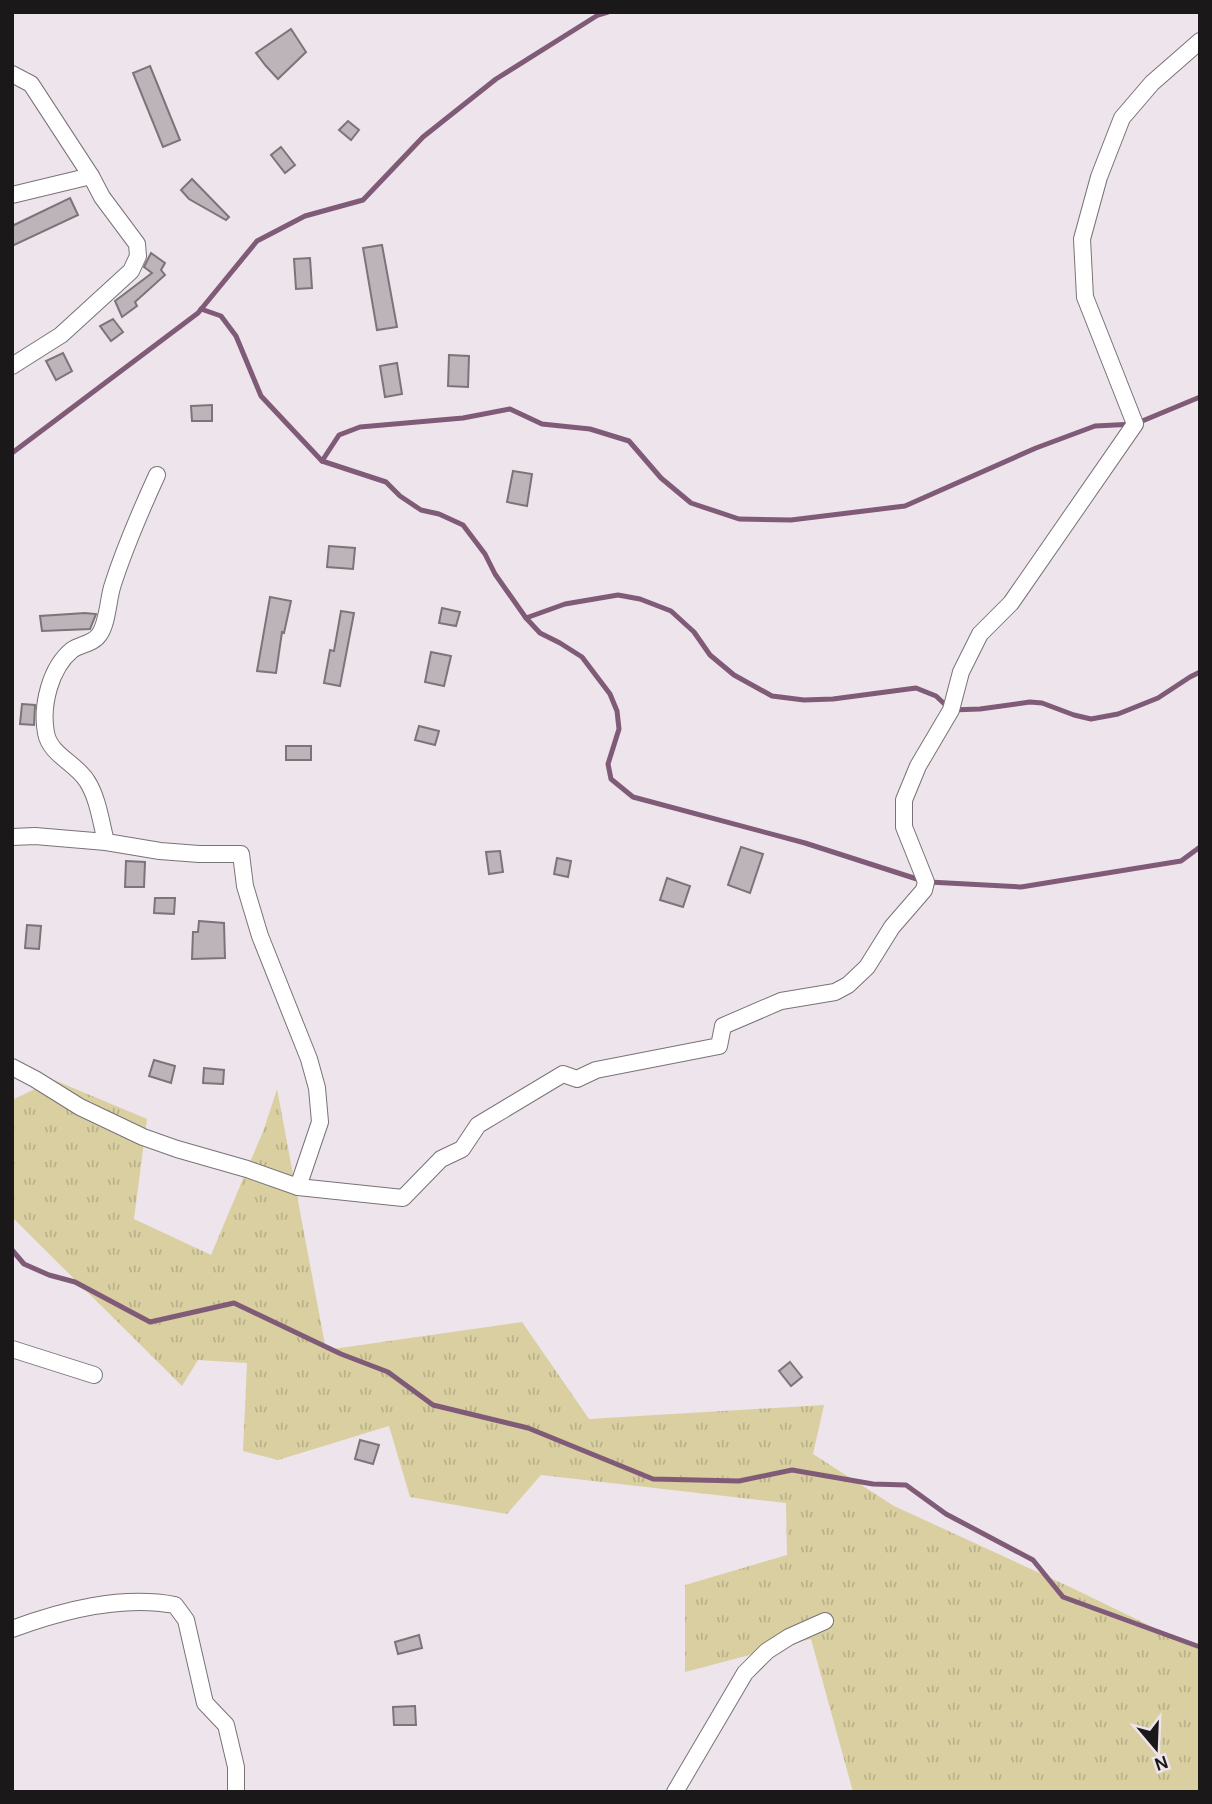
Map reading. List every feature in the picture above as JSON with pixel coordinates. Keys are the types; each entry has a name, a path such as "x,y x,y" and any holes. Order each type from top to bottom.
{"street":[{"path":"12,1067 80,1107 143,1137 177,1149 298,1187 403,1198 441,1159 462,1149 478,1125 562,1074 577,1079 596,1070 719,1046 723,1026 781,1001 835,992 848,985 867,967 892,927 924,890 926,882 904,827 904,800 918,766 951,710 961,672 980,634 1012,603 1135,424 1085,297 1082,239 1099,177 1122,118 1152,83 1200,41"},
{"path":"12,74 31,84 102,197 137,244 138,256 131,271 61,335 12,366"},
{"path":"12,195 91,176"},
{"path":"106,842 87,781 50,745 46,734 46,701 64,657 74,648 99,636 112,585 157,475"},
{"path":"12,837 35,836 106,842 200,855 241,854 245,886 260,936 309,1059 317,1088 320,1122 298,1187"},
{"path":"12,1349 94,1375"},
{"path":"12,1629 77,1609 155,1602 175,1605 186,1620 205,1703 226,1725 236,1767 236,1792"},
{"path":"675,1792 745,1673 767,1651 789,1637 825,1621"}],"green space":[{"path":"54,1080 147,1119 134,1219 211,1255 264,1129 277,1089 326,1350 522,1322 589,1419 824,1405 813,1454 894,1506 1200,1650 1200,1792 853,1792 811,1639 685,1672 685,1585 787,1555 786,1503 541,1475 507,1514 410,1497 389,1426 278,1460 243,1451 247,1363 198,1360 182,1386 12,1217 12,1100"}],"building":[{"path":"291,29 306,52 278,79 256,53"},
{"path":"150,66 180,140 163,147 133,73"},
{"path":"348,121 359,130 351,140 339,130"},
{"path":"281,147 295,165 285,173 271,155"},
{"path":"192,179 229,217 226,220 189,199 181,190"},
{"path":"70,198 78,215 12,246 12,226"},
{"path":"382,245 397,327 377,330 363,248"},
{"path":"151,253 165,263 161,270 165,275 135,302 137,306 122,317 115,301 152,273 144,267"},
{"path":"310,258 312,288 296,289 294,259"},
{"path":"113,319 123,332 111,341 100,326"},
{"path":"63,353 72,371 56,380 46,361"},
{"path":"449,355 469,356 468,387 448,386"},
{"path":"397,363 402,394 385,397 380,366"},
{"path":"212,405 212,421 192,421 191,406"},
{"path":"513,471 532,474 527,506 507,502"},
{"path":"329,546 355,548 353,569 327,567"},
{"path":"270,597 291,601 284,633 282,632 276,673 257,671"},
{"path":"442,608 460,612 456,626 439,623"},
{"path":"341,611 354,613 340,686 324,683 330,650 334,651"},
{"path":"96,614 90,629 42,631 40,616"},
{"path":"431,652 451,656 444,686 425,682"},
{"path":"22,704 35,705 34,725 20,724"},
{"path":"419,726 439,731 435,745 415,740"},
{"path":"286,746 311,746 311,760 286,760"},
{"path":"741,847 763,854 750,893 728,885"},
{"path":"500,851 503,872 489,874 486,852"},
{"path":"557,858 571,861 568,877 554,874"},
{"path":"126,861 145,862 144,887 125,887"},
{"path":"667,878 690,886 683,907 660,900"},
{"path":"155,898 175,898 174,914 154,913"},
{"path":"199,921 224,923 225,958 192,959 193,932 198,932"},
{"path":"27,925 41,926 39,949 25,948"},
{"path":"154,1060 175,1066 171,1083 149,1076"},
{"path":"204,1068 224,1070 223,1084 203,1083"},
{"path":"790,1362 802,1377 791,1386 779,1371"},
{"path":"360,1440 379,1445 373,1464 355,1459"},
{"path":"419,1635 422,1648 398,1654 395,1642"},
{"path":"415,1706 416,1725 394,1725 393,1707"}],"waterway":[{"path":"12,453 198,313 257,241 305,216 363,200 423,137 496,79 598,15 608,12"},
{"path":"201,309 221,316 236,336 261,396 322,461 386,482 400,496 421,510 439,514 463,525 526,618 540,633 582,657 610,694 617,711 619,729 608,764 611,779 633,797 805,843 920,880"},
{"path":"322,461 339,435 360,427 463,418 510,409 542,424 590,429 629,441 661,478 691,503 739,519 791,520 905,506 1036,448 1095,426 1135,424 1200,397"},
{"path":"526,618 565,604 618,595 640,599 671,611 694,632 710,655 734,675 772,696 804,700 916,688 936,696 951,710 1030,702 1042,703 1091,719 1118,714 1158,698 1200,672"},
{"path":"929,882 1021,887 1181,861 1200,847"},
{"path":"12,1250 24,1264 75,1282 150,1322 234,1303 341,1354 388,1372 433,1405 528,1428 653,1479 739,1481 792,1470 873,1484 906,1485 946,1514 1033,1560 1063,1597 1200,1647"}]}
